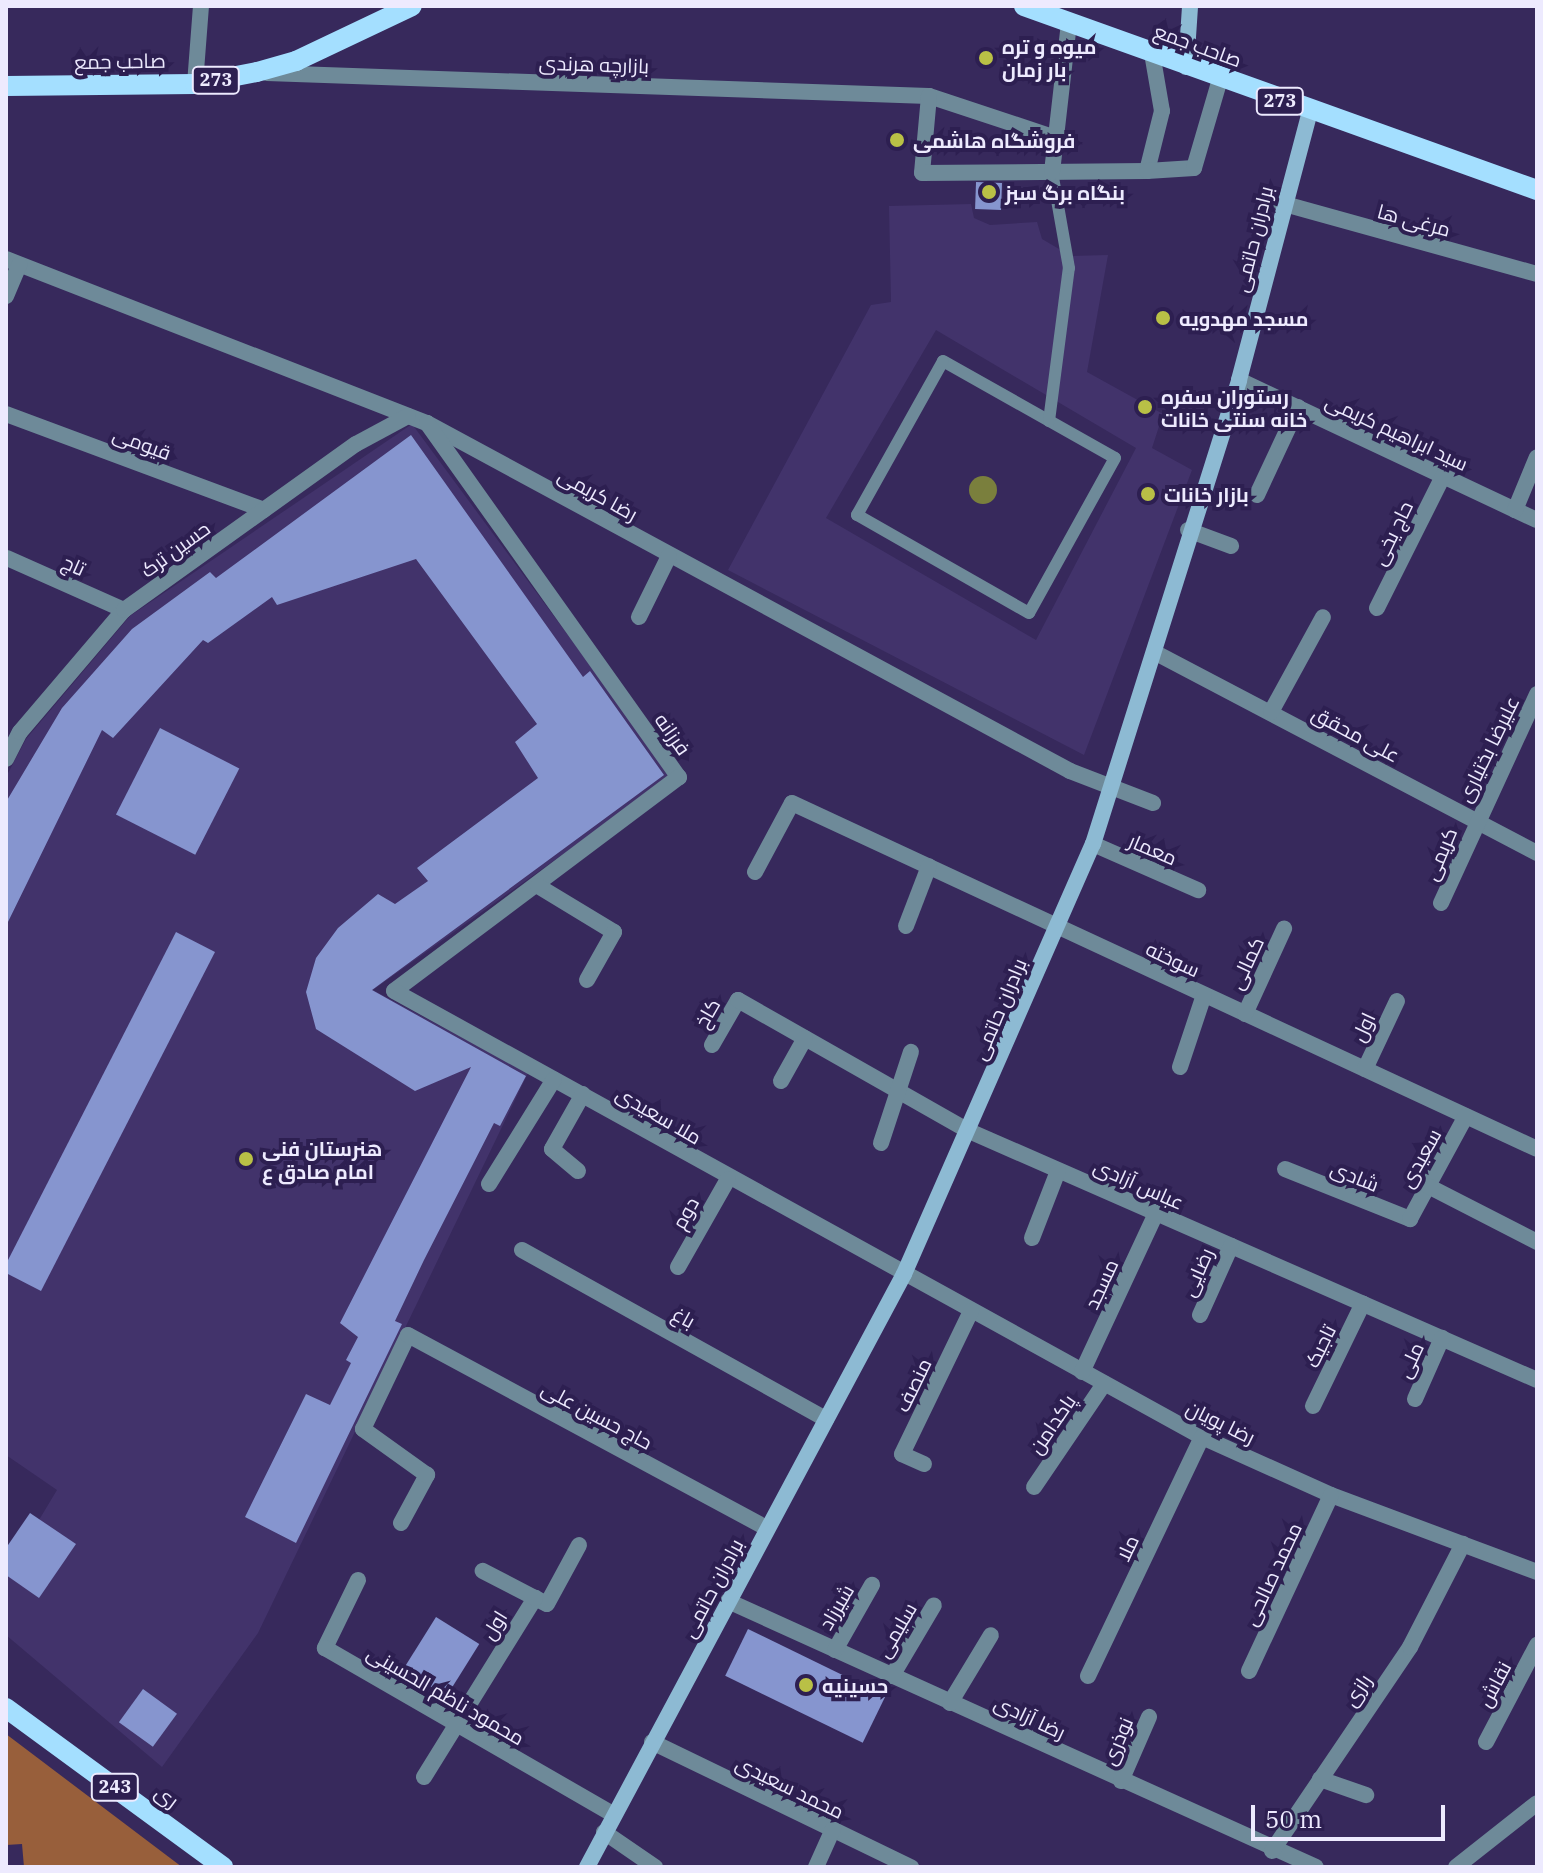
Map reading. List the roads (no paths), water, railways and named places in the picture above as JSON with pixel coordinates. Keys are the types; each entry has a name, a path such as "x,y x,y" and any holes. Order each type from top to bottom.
{"main road":[{"name":"صاحب جمع","path":"6,86 195,84 257,72 296,61 412,6"},
{"name":"صاحب جمع","path":"1024,6 1186,67 1537,190"},
{"name":"ری","path":"6,1708 223,1867"}],"street":[{"path":"195,84 201,6"},
{"path":"1186,67 1190,6"},
{"path":"1052,172 1069,22"},
{"path":"1147,171 1162,111 1152,53"},
{"name":"بازارچه هرندی","path":"257,72 929,96 1056,138"},
{"path":"929,96 922,173 1147,171 1194,168 1220,79"},
{"name":"برادران حاتمی","path":"587,1867 904,1274 1093,844 1154,652 1188,530 1239,380 1281,203 1310,111"},
{"name":"مرغی ها","path":"1281,203 1537,274"},
{"path":"6,296 13,262"},
{"name":"رضا کریمی","path":"13,262 427,423 1110,791 1153,803"},
{"name":"سید ابراهیم کریمی","path":"1239,380 1537,520"},
{"path":"1257,495 1298,407"},
{"name":"قیومی","path":"6,414 264,510"},
{"name":"حسین ترک","path":"6,759 20,732 124,610 264,510 408,416"},
{"name":"فرزانه","path":"394,991 538,886 679,777 427,423"},
{"path":"1515,510 1537,457"},
{"name":"حاج یخی","path":"1377,608 1443,476"},
{"path":"1188,530 1231,546"},
{"path":"639,617 669,556"},
{"name":"تاج","path":"7,558 124,610"},
{"path":"1271,712 1323,617"},
{"name":"علی محقق","path":"1154,652 1537,853"},
{"name":"علیرضا بختیاری","path":"1476,821 1537,694"},
{"name":"سوخته","path":"755,872 792,803 1537,1149"},
{"name":"کریمی","path":"1441,903 1476,821"},
{"name":"معمار","path":"1093,844 1198,890"},
{"path":"906,926 929,866"},
{"path":"538,886 614,932 587,980"},
{"name":"کمالی","path":"1245,1014 1284,929"},
{"name":"ملا سعیدی","path":"394,991 904,1274"},
{"path":"1180,1067 1204,995"},
{"name":"عباس آزادی","path":"738,1000 969,1131 1537,1380"},
{"name":"کاخ","path":"712,1045 738,1000"},
{"name":"اول","path":"1365,1069 1397,1001"},
{"path":"781,1081 805,1038"},
{"path":"881,1143 911,1052"},
{"path":"489,1184 554,1079"},
{"path":"578,1171 552,1149 583,1094"},
{"name":"سعیدی","path":"1410,1219 1466,1116"},
{"name":"شادی","path":"1285,1169 1410,1219"},
{"path":"1032,1238 1058,1171"},
{"name":"دوم","path":"678,1267 728,1179"},
{"path":"1428,1186 1537,1242"},
{"name":"مسجد","path":"1082,1372 1156,1213"},
{"name":"رضایی","path":"1200,1315 1231,1246"},
{"name":"باغ","path":"522,1250 826,1419"},
{"name":"رضا پویان","path":"904,1274 1202,1437 1331,1495 1537,1572"},
{"name":"تاجیک","path":"1313,1406 1363,1303"},
{"name":"منصف","path":"924,1464 902,1454 971,1311"},
{"name":"حاج حسین علی","path":"401,1523 427,1475 363,1429 408,1335 767,1528"},
{"name":"ملی","path":"1415,1399 1442,1338"},
{"name":"پاکدامن","path":"1034,1487 1104,1384"},
{"name":"ملا","path":"1088,1676 1202,1437"},
{"name":"محمد صالحی","path":"1249,1671 1331,1495"},
{"name":"رازی","path":"1272,1851 1410,1647 1463,1544"},
{"path":"535,1598 547,1604 579,1545"},
{"name":"اول","path":"455,1723 535,1598 483,1571"},
{"name":"محمود ناظم الحسینی","path":"358,1580 325,1648 613,1814"},
{"name":"شیرزاد","path":"835,1650 872,1585"},
{"name":"رضا آزادی","path":"728,1601 1272,1851 1316,1867"},
{"name":"سلیمی","path":"892,1676 934,1605"},
{"path":"950,1703 991,1635"},
{"name":"نقاش","path":"1486,1742 1537,1645"},
{"name":"نوذری","path":"1121,1781 1149,1717"},
{"path":"424,1777 455,1723"},
{"name":"محمد سعیدی","path":"652,1742 911,1867"},
{"path":"1320,1779 1366,1795"},
{"path":"1456,1867 1537,1803"},
{"path":"816,1867 833,1829"},
{"path":"604,1832 655,1867"}],"lane":[{"path":"1049,421 1069,268 1052,172"},
{"path":"943,361 1049,421 1115,458 1029,613 857,515 943,361"}],"place":[{"name":"میوه و تره بار زمان","path":"986,58"},
{"name":"فروشگاه هاشمی","path":"897,140"},
{"name":"بنگاه برگ سبز","path":"989,192"},
{"name":"مسجد مهدویه","path":"1163,318"},
{"name":"رستوران سفره خانه سنتی خانات","path":"1145,407"},
{"name":"بازار خانات","path":"1148,494"},
{"name":"هنرستان فنی امام صادق ع","path":"246,1159"},
{"name":"حسینیه","path":"806,1685"}]}
